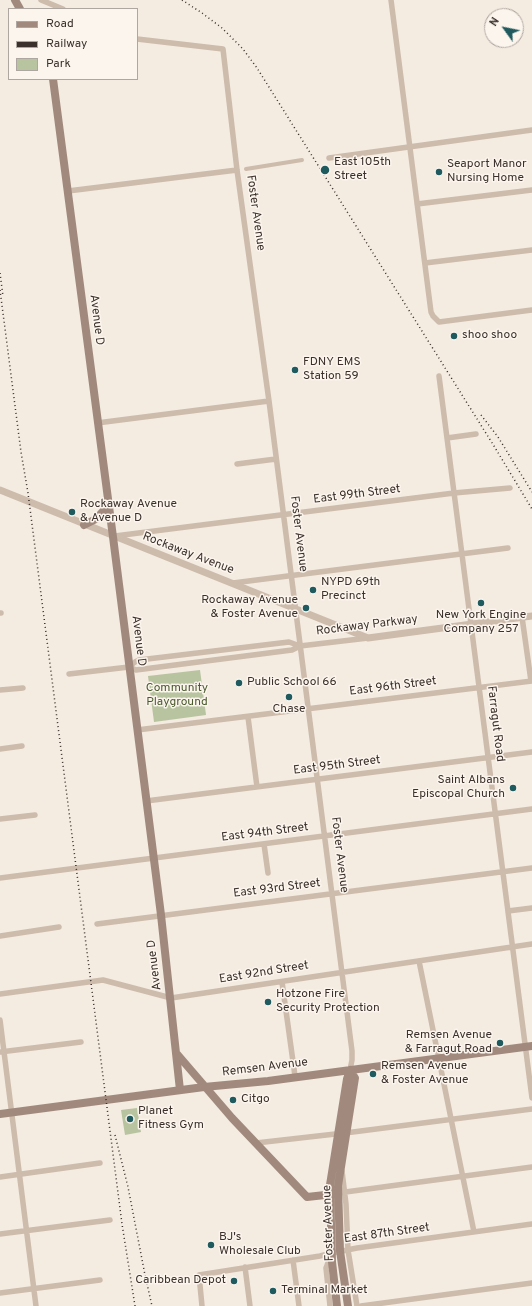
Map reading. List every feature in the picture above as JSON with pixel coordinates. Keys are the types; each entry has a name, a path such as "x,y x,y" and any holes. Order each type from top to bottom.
{"main road":[{"name":"Avenue D","path":"53,80 161,915 180,1090"},
{"path":"84,525 96,519 109,505"},
{"name":"Remsen Avenue","path":"0,1114 529,1047"},
{"path":"177,1054 204,1087 307,1197 338,1193"},
{"name":"Foster Avenue","path":"337,1306 340,1251 338,1186 341,1165 342,1133 347,1079 350,1070"},
{"name":"Foster Avenue","path":"338,1193 330,1185 342,1133"},
{"name":"Foster Avenue","path":"340,1251 348,1306"}],"street":[{"path":"41,0 61,8"},
{"path":"391,0 431,312 439,322 532,310"},
{"name":"Foster Avenue","path":"138,39 223,49 237,170 276,459 342,973 352,1055 350,1070"},
{"path":"329,158 532,130"},
{"path":"246,169 302,160"},
{"path":"68,191 237,170"},
{"path":"417,204 532,190"},
{"path":"425,263 532,250"},
{"name":"Farragut Road","path":"438,376 496,814 512,947 529,1047 532,1098"},
{"path":"97,423 268,401"},
{"path":"447,438 476,434"},
{"path":"237,464 276,459"},
{"name":"East 99th Street","path":"113,537 454,493 510,488"},
{"name":"Rockaway Avenue","path":"0,490 113,537 368,638"},
{"path":"233,584 291,575 508,548"},
{"name":"Rockaway Parkway","path":"69,674 129,667 136,670 292,650 300,646 532,616"},
{"path":"522,618 532,681"},
{"name":"Rockaway Parkway","path":"129,667 139,660 289,642 300,646"},
{"name":"East 96th Street","path":"137,730 532,681"},
{"path":"0,690 23,688"},
{"path":"248,717 257,787"},
{"path":"0,748 22,746"},
{"name":"East 95th Street","path":"146,801 532,752"},
{"name":"East 94th Street","path":"0,878 532,809"},
{"path":"0,819 35,815"},
{"path":"264,844 268,873"},
{"name":"East 93rd Street","path":"97,924 532,868"},
{"path":"508,911 532,908"},
{"path":"0,936 59,927"},
{"name":"East 92nd Street","path":"0,994 103,980 171,998 532,944"},
{"path":"419,961 474,1232"},
{"path":"282,982 295,1076"},
{"path":"0,1020 2,1051 12,1113 36,1306"},
{"path":"2,1051 81,1042"},
{"path":"256,1143 532,1109"},
{"path":"0,1177 100,1163"},
{"path":"338,1193 532,1167"},
{"path":"0,1234 110,1220"},
{"name":"East 87th Street","path":"202,1306 199,1275 320,1256 340,1251 532,1224"},
{"path":"330,1306 326,1268 340,1251"},
{"path":"340,1251 357,1306"},
{"path":"293,1260 299,1306"},
{"path":"245,1267 250,1306"},
{"path":"0,1293 100,1280"},
{"path":"361,1306 532,1283"}],"green space":[{"name":"Community Playground","path":"200,670 206,715 154,722 148,676"},
{"name":"Planet Fitness Gym","path":"137,1108 141,1132 125,1135 121,1110"}],"railway":[{"path":"182,0 222,28 243,49 257,68 532,509"},
{"path":"0,273 3,296"},
{"path":"0,290 21,452 28,493 122,1224 135,1306"},
{"path":"481,415 498,437 532,492"},
{"path":"115,1135 128,1187 152,1306"}],"place":[{"name":"East 105th Street","path":"325,170"},
{"name":"Seaport Manor Nursing Home","path":"439,172"},
{"name":"shoo shoo","path":"454,336"},
{"name":"FDNY EMS Station 59","path":"295,370"},
{"name":"Rockaway Avenue & Avenue D","path":"72,512"},
{"name":"NYPD 69th Precinct","path":"313,590"},
{"name":"New York Engine Company 257","path":"481,603"},
{"name":"Rockaway Avenue & Foster Avenue","path":"306,608"},
{"name":"Public School 66","path":"239,683"},
{"name":"Chase","path":"289,697"},
{"name":"Saint Albans Episcopal Church","path":"513,788"},
{"name":"Hotzone Fire Security Protection","path":"268,1002"},
{"name":"Remsen Avenue & Farragut Road","path":"500,1043"},
{"name":"Remsen Avenue & Foster Avenue","path":"373,1074"},
{"name":"Citgo","path":"233,1100"},
{"name":"Planet Fitness Gym","path":"130,1119"},
{"name":"BJ's Wholesale Club","path":"211,1245"},
{"name":"Caribbean Depot","path":"234,1281"},
{"name":"Terminal Market","path":"273,1291"}]}
